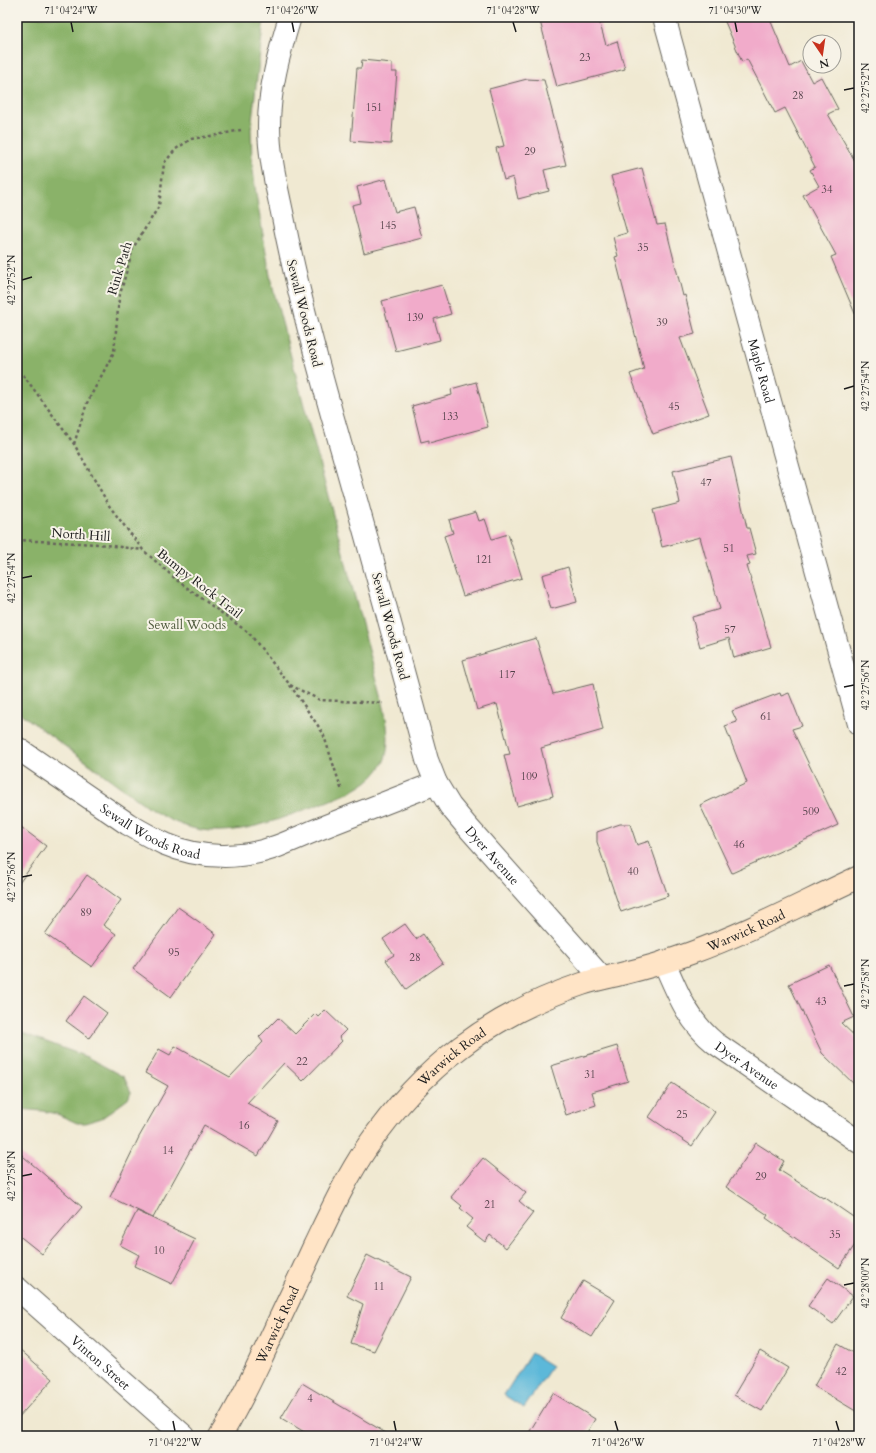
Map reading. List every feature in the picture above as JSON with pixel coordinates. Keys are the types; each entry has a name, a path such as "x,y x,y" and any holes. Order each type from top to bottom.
{"main road":[{"name":"Warwick Road","path":"220,1436 242,1399 350,1174 397,1106 433,1070 463,1045 490,1026 536,1002 565,990 602,978 664,962 712,945 859,877"}],"street":[{"name":"Sewall Woods Road","path":"17,748 128,824 147,835 166,844 196,854 213,856 229,856 277,847 436,783 427,760 411,703 380,584 316,360 294,275 274,170 269,127 270,105 277,58 290,17"},
{"name":"Maple Road","path":"664,17 859,724"},
{"name":"Dyer Avenue","path":"436,783 450,806 465,824 602,978"},
{"name":"Dyer Avenue","path":"664,962 686,1009 704,1034 715,1044 859,1142"},
{"name":"Vinton Street","path":"17,1288 184,1436"}],"path":[{"name":"Rink Path","path":"74,444 87,402 114,352 119,298 133,248 160,206 164,163 176,149 191,139 217,136 243,129 269,127"},
{"name":"Bumpy Rock Trail","path":"17,373 24,376 74,444 110,507 144,550 178,581 249,633 290,684 320,700 411,703"},
{"name":"North Hill","path":"17,540 98,544 144,550"},
{"path":"290,684 323,733 351,816"}],"green space":[{"name":"Sewall Woods","path":"17,17 265,17 251,129 252,162 256,194 271,281 383,703 388,736 387,753 384,761 373,777 368,781 355,790 341,796 277,820 253,827 227,831 207,831 190,828 175,822 152,810 17,711"},
{"path":"17,1031 87,1057 124,1077 131,1092 128,1099 102,1118 85,1123 77,1123 57,1114 43,1111 17,1109"}],"water":[{"path":"531,1353 552,1366 524,1408 504,1395"}],"building":[{"path":"539,17 598,17 606,45 617,41 625,69 557,87"},
{"path":"723,17 769,17 790,67 801,61 802,74 808,74 812,82 821,77 838,109 828,114 859,168 859,323 831,257 836,255 803,195 819,186 810,170 815,167 785,108 775,113 747,59 742,62"},
{"path":"362,60 392,63 392,72 397,72 391,144 351,141 357,68 361,68"},
{"path":"527,79 544,80 566,165 544,170 549,191 518,199 513,177 504,180 496,148 504,146 489,89"},
{"path":"642,168 657,225 665,224 683,296 685,295 695,334 680,338 709,414 653,434 630,374 644,369 615,257 618,256 613,237 627,233 611,176"},
{"path":"386,179 395,212 414,207 422,238 364,253 352,205 361,203 357,187"},
{"path":"442,285 451,314 434,319 440,340 396,351 382,301"},
{"path":"476,382 488,427 429,443 429,440 421,442 412,406 452,395 451,389"},
{"path":"731,457 747,528 749,528 756,554 747,556 750,565 747,566 771,647 734,658 729,638 700,647 692,617 720,609 700,537 662,547 653,510 680,503 673,471"},
{"path":"476,512 479,521 485,519 492,539 508,534 522,578 463,596 444,536 453,533 449,520"},
{"path":"568,567 577,602 551,609 542,575"},
{"path":"536,638 553,694 593,684 603,730 541,748 553,796 517,806 504,755 510,754 497,704 477,710 463,660"},
{"path":"780,693 781,696 789,693 802,726 792,729 838,825 732,873 700,805 747,783 725,726 737,722 732,711"},
{"path":"17,824 46,846 17,886"},
{"path":"620,824 630,824 637,845 649,841 668,896 621,912 597,842 597,832"},
{"path":"87,875 121,900 103,925 116,934 92,967 45,934"},
{"path":"178,907 216,934 171,997 133,969"},
{"path":"405,924 416,939 423,934 443,963 406,989 386,960 394,955 383,939"},
{"path":"829,965 854,1017 841,1023 859,1040 859,1089 822,1053 789,984"},
{"path":"84,996 107,1013 89,1038 66,1021"},
{"path":"325,1010 346,1030 339,1037 342,1041 303,1081 284,1063 247,1103 278,1121 258,1156 204,1125 153,1218 110,1197 139,1137 168,1086 145,1073 159,1049 170,1055 175,1046 230,1077 263,1042 259,1037 278,1018 295,1034 315,1014 318,1017"},
{"path":"617,1046 628,1081 592,1092 596,1105 566,1115 551,1066"},
{"path":"672,1083 715,1112 692,1146 649,1117"},
{"path":"756,1143 784,1161 779,1170 823,1198 824,1197 859,1221 859,1239 839,1268 766,1218 768,1215 726,1187"},
{"path":"17,1151 82,1207 42,1254 17,1234"},
{"path":"483,1158 526,1193 519,1201 533,1213 506,1248 490,1235 485,1242 466,1227 473,1219 460,1208 462,1206 451,1197"},
{"path":"137,1211 195,1239 172,1284 134,1266 139,1255 120,1245"},
{"path":"367,1255 411,1277 374,1351 351,1344 363,1304 347,1296"},
{"path":"828,1278 853,1296 833,1324 808,1306"},
{"path":"583,1281 615,1300 592,1337 561,1318"},
{"path":"838,1344 859,1356 859,1413 814,1386"},
{"path":"17,1347 53,1379 17,1419"},
{"path":"760,1351 788,1368 762,1411 734,1395"},
{"path":"302,1383 391,1436 311,1436 281,1418"},
{"path":"553,1393 595,1419 585,1436 527,1436"}]}
